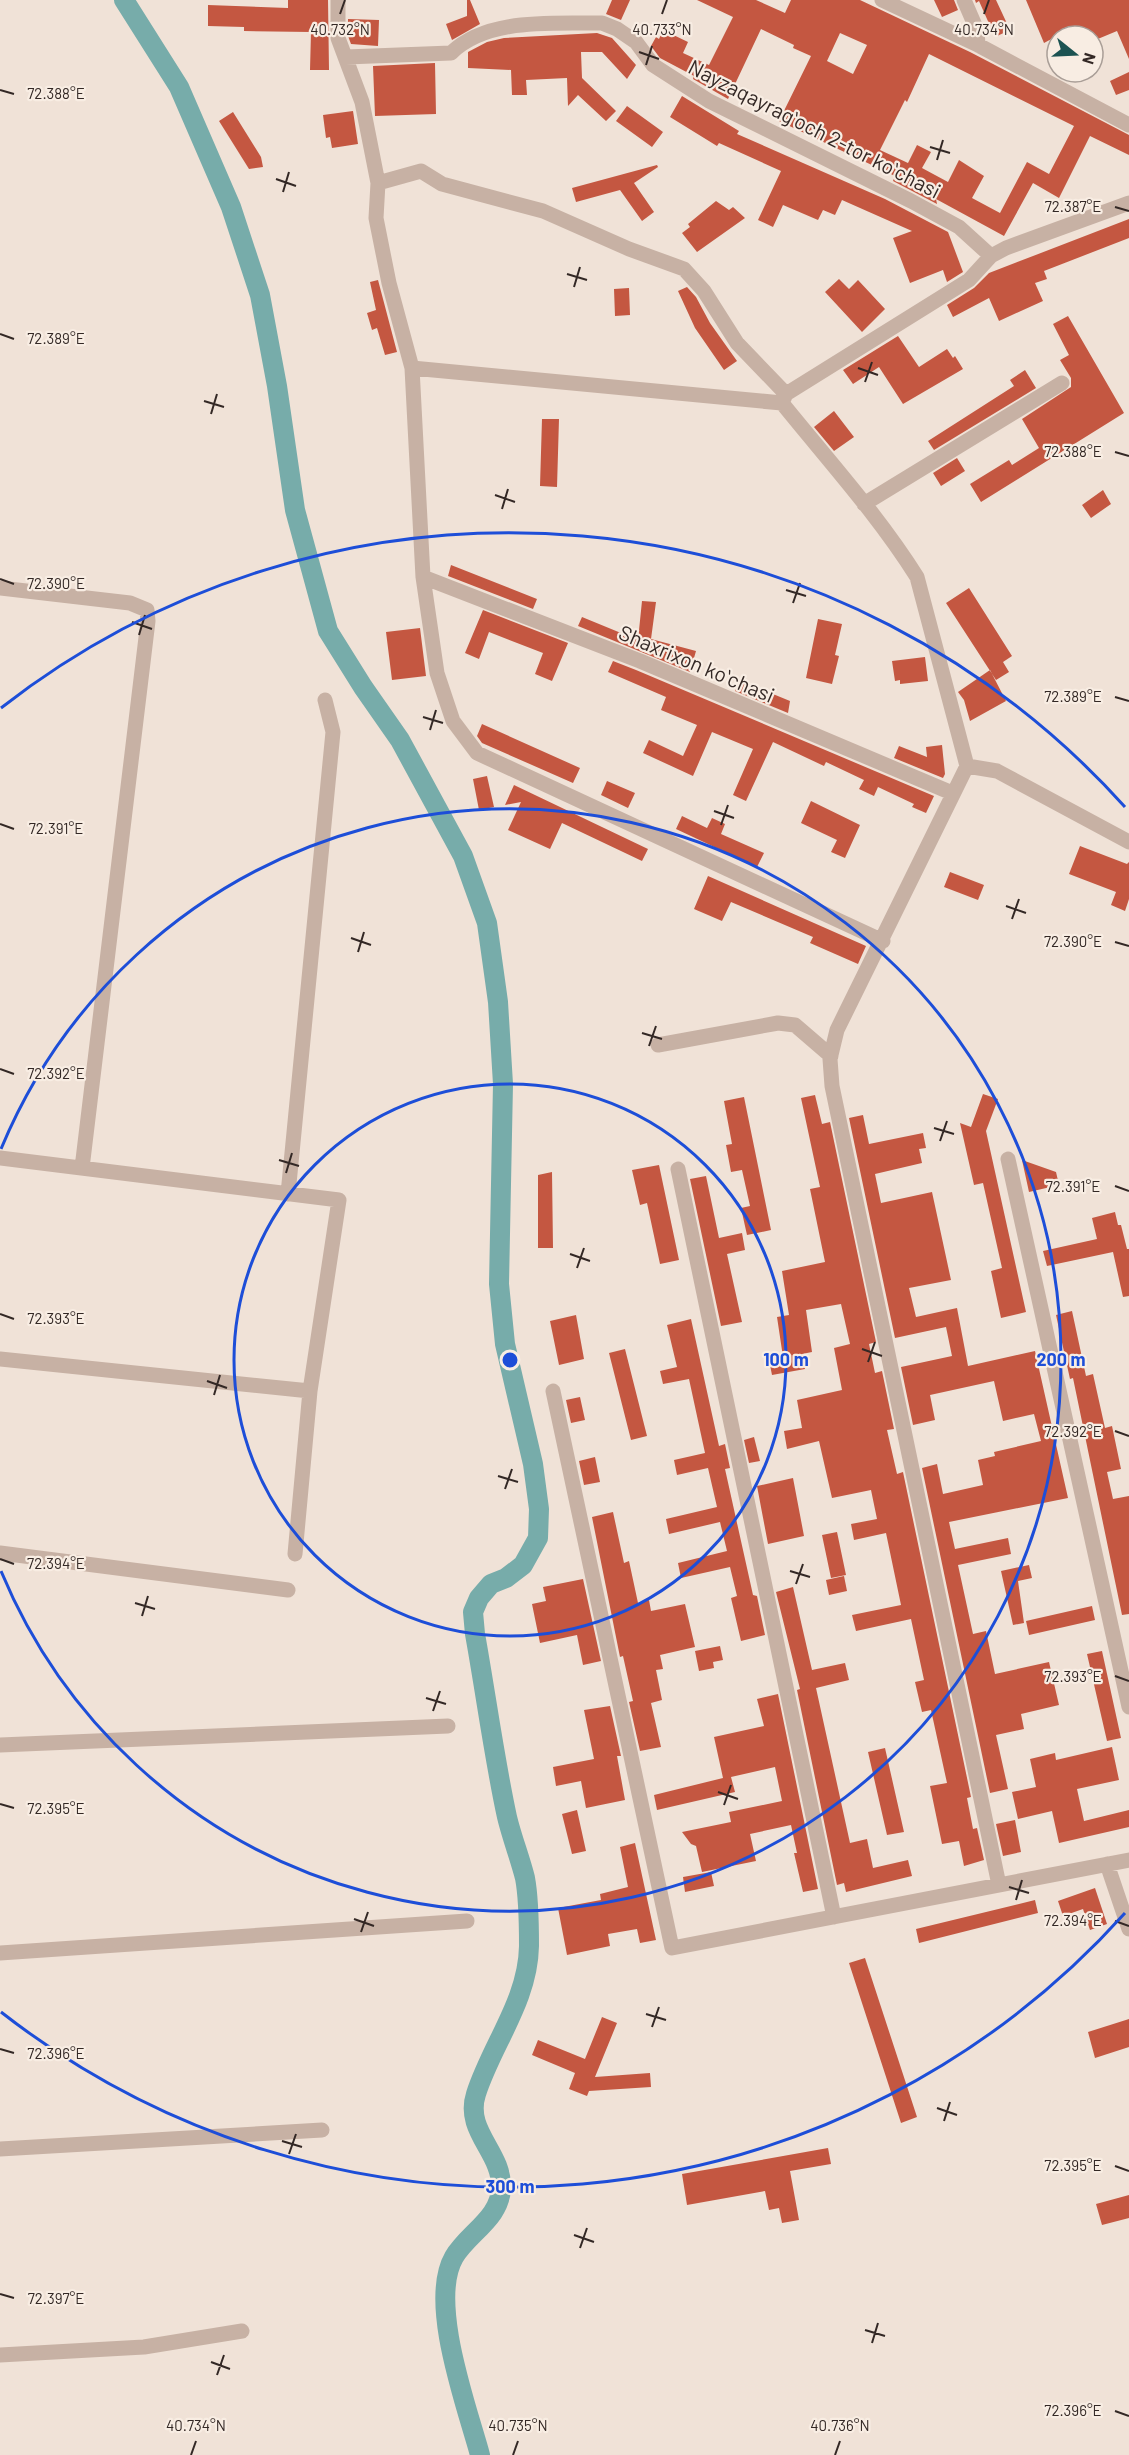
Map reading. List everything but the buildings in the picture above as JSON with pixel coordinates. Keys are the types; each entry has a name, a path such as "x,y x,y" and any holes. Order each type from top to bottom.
{"street":[{"path":"338,0 338,38 362,102 378,183 376,218 388,283 412,368 423,577 437,674 453,721 477,753 883,941"},
{"path":"882,0 978,45 1129,125"},
{"path":"964,0 977,30 978,45"},
{"name":"Nayzaqayragʻoch 2-tor koʻchasi","path":"346,57 451,53 462,42 497,27 602,23 636,42 653,65 709,101 959,227 991,256"},
{"path":"378,183 421,171 442,184 543,211 629,249 684,269 704,291 737,343 784,399 900,550 916,577 967,766 952,793 883,941 837,1030 831,1056 832,1086 999,1885"},
{"path":"412,368 784,399 969,280 991,256 1006,248 1129,203"},
{"path":"864,504 1062,383"},
{"name":"Shaxrixon koʻchasi","path":"423,577 640,661 952,793"},
{"path":"0,588 130,603 147,610 148,621 82,1168"},
{"path":"288,1194 333,732 325,700"},
{"path":"967,766 998,771 1129,842"},
{"path":"658,1045 778,1023 795,1025 831,1056"},
{"path":"0,1158 339,1200 310,1391 295,1554"},
{"path":"1008,1159 1129,1707"},
{"path":"678,1169 834,1917"},
{"path":"0,1359 310,1391"},
{"path":"553,1391 672,1948 1129,1860"},
{"path":"0,1553 288,1590"},
{"path":"0,1745 448,1726"},
{"path":"1107,1864 1129,1929"},
{"path":"0,1953 467,1921"},
{"path":"0,2149 322,2130"},
{"path":"0,2355 144,2347 242,2331"}],"waterway":[{"path":"124,0 179,87 231,207 260,295 277,386 295,510 328,631 400,740 463,856 487,923 498,1002 503,1084 499,1284 505,1344 533,1464 539,1509 538,1538 523,1565 506,1578 491,1584 479,1598 473,1612 502,1794 525,1878 529,1929 527,1966 523,1985 483,2076 474,2107 479,2130 500,2174 500,2198 490,2216 460,2248 447,2276 445,2300 452,2355 480,2455"}]}
